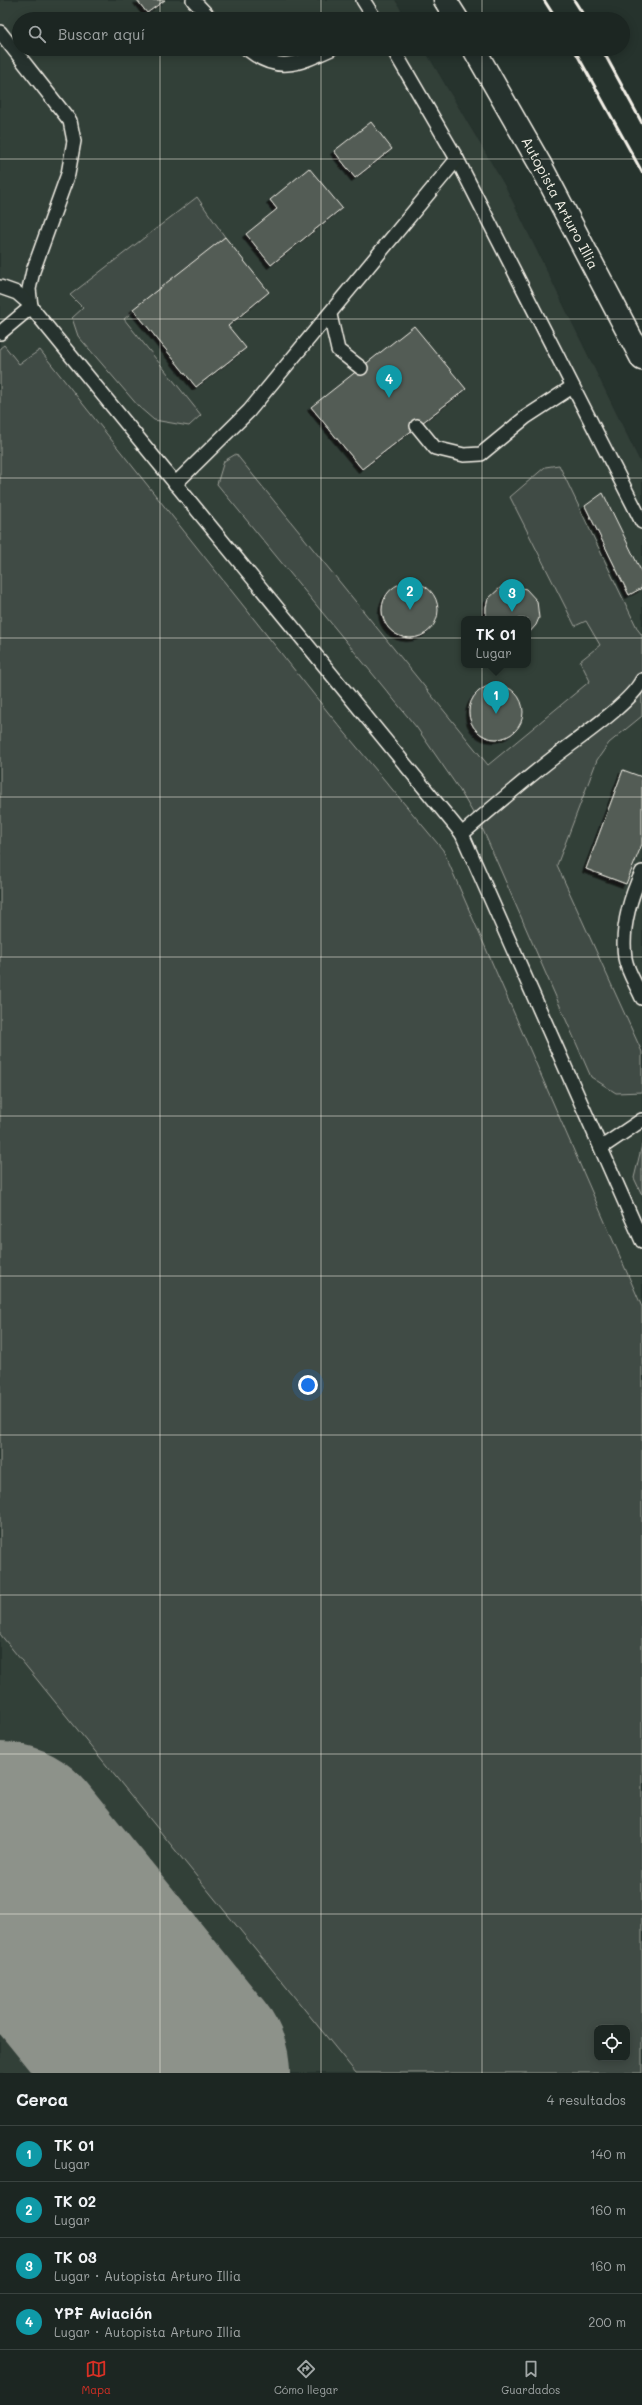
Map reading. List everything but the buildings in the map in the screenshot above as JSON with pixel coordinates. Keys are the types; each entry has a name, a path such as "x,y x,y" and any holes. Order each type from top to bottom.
{"highway":[{"path":"445,0 453,12"},
{"name":"Autopista Arturo Illia","path":"478,56 541,166 642,359"}],"lane":[{"path":"193,0 204,12"},
{"path":"363,0 371,12"},
{"path":"0,32 12,47"},
{"path":"19,56 70,121 74,141 68,174 33,271 29,289 31,306"},
{"path":"255,56 260,60 278,65 300,63 316,56"},
{"path":"397,56 457,159 642,522"},
{"path":"175,484 249,411 330,315 457,159"},
{"path":"0,287 16,292 31,306 462,834 602,1147 642,1241"},
{"path":"0,333 31,306"},
{"path":"330,315 338,350 361,368"},
{"path":"417,426 435,448 464,456 481,454 526,417 572,386"},
{"path":"462,834 513,789 607,716 638,688 642,680"},
{"path":"642,872 632,894 625,921 625,959 642,998"},
{"path":"602,1147 642,1120"}],"shaded area":[{"path":"0,0 395,0 402,12 12,12 12,56 428,56 506,188 642,466 642,2073 0,2073"},
{"path":"197,197 225,237 124,319 201,415 189,426 154,420 139,407 78,336 72,318 83,308 70,295"},
{"path":"4,345 19,364 40,350 331,716 443,850 642,1307 642,2073 356,2073 0,1634 0,348"},
{"path":"236,454 488,765 590,681 580,661 600,645 586,621 575,626 510,497 545,467 559,465 638,630 642,635 642,716 609,743 597,760 557,865 642,1052 642,1092 616,1093 591,1077 483,830 459,789 417,728 217,484 224,461"},
{"path":"642,1145 642,1195 634,1178"}],"runway":[{"path":"0,1855 177,2073"}],"railway":[{"path":"544,0 552,12"},
{"path":"574,0 582,12"},
{"path":"578,56 642,172"},
{"path":"606,56 642,123"}],"place":[{"name":"YPF Aviación","path":"389,398"},
{"name":"TK 02","path":"410,610"},
{"name":"TK 03","path":"512,612"},
{"name":"TK 01","path":"496,714"}]}
